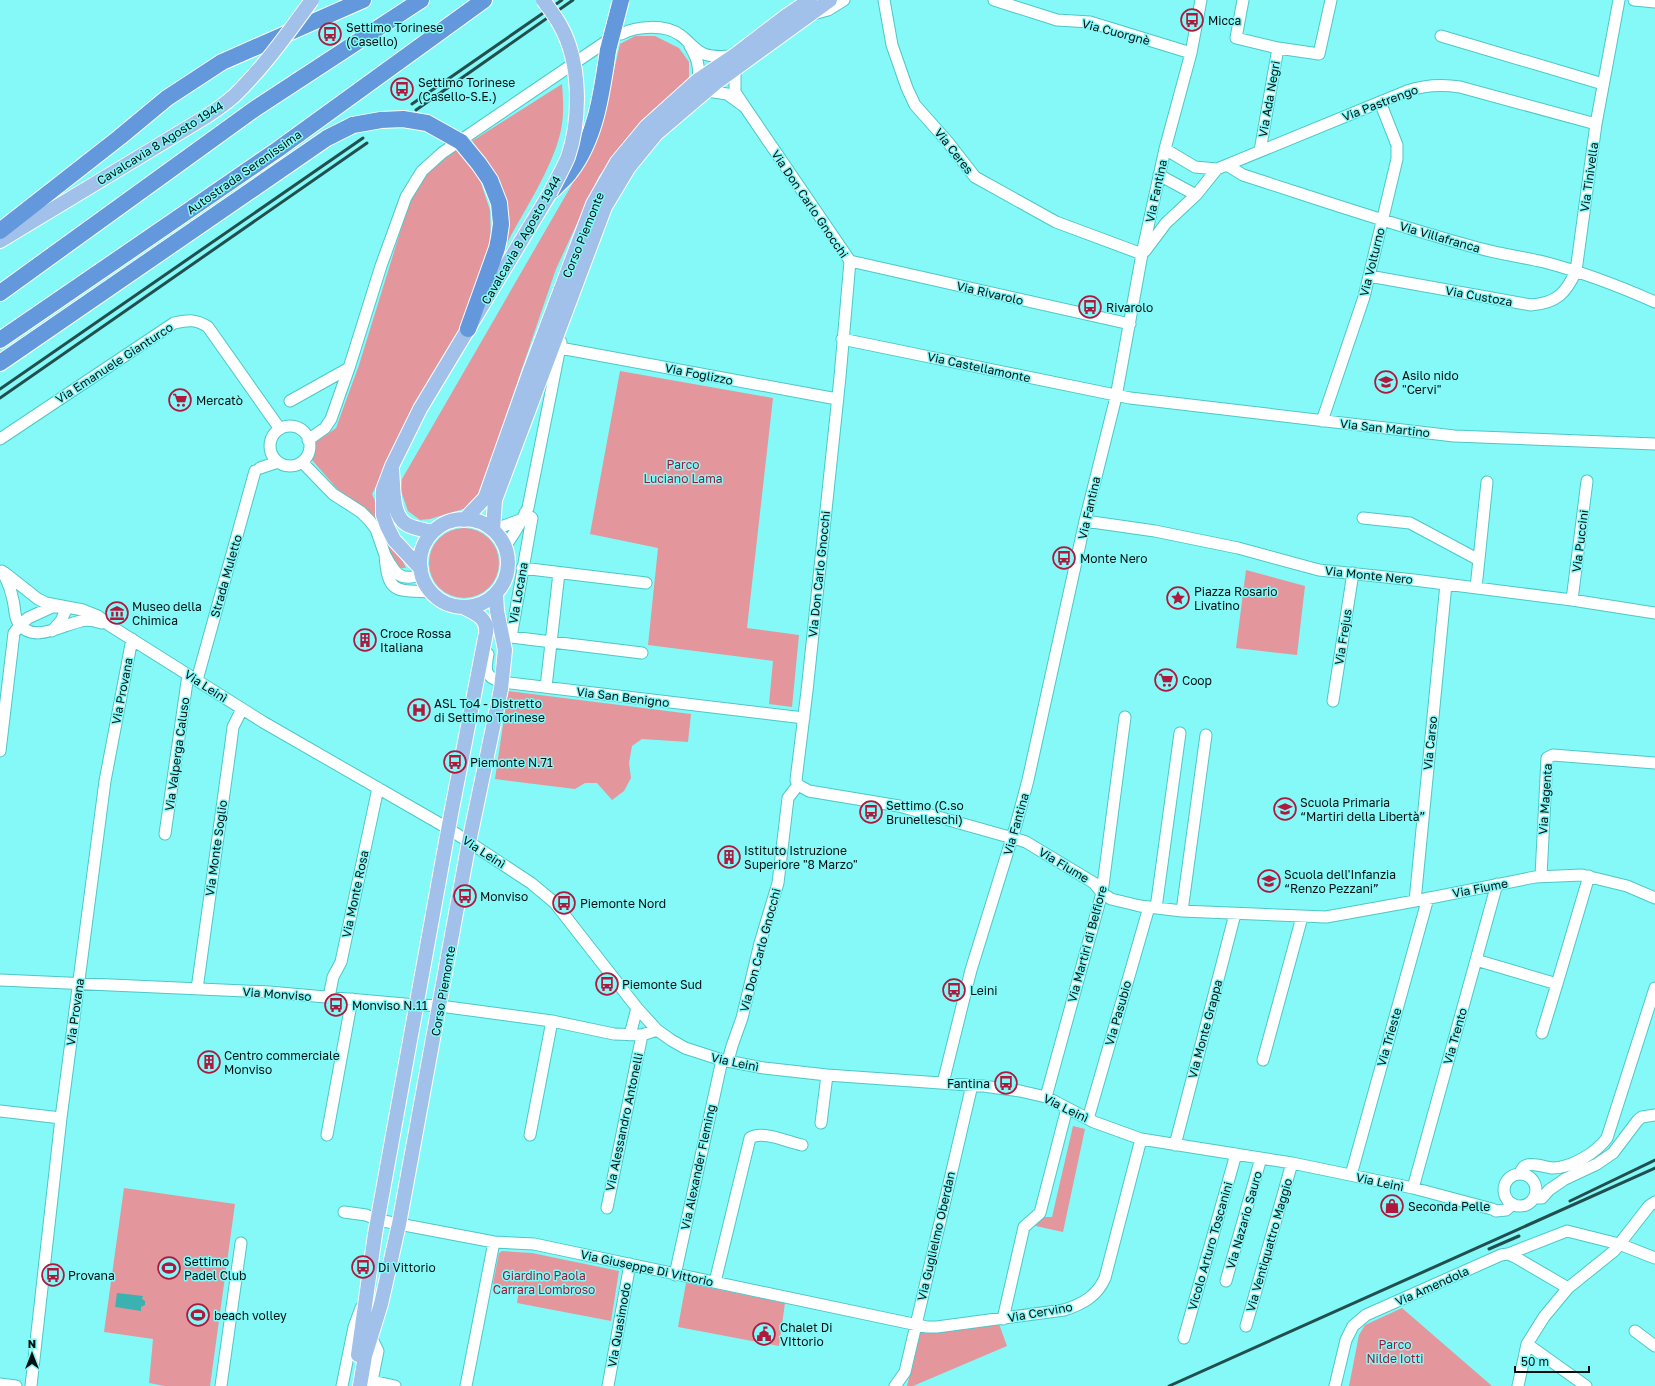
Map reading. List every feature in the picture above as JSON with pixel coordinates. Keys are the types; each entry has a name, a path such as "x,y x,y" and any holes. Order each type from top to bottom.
{"highway":[{"path":"0,231 120,137 167,98 222,62 363,0"},
{"path":"0,293 256,108 421,0"},
{"name":"Autostrada Serenissima","path":"0,340 277,150 484,0"},
{"path":"550,193 570,172 587,142 596,114 608,50 621,0"},
{"path":"0,363 327,138 353,125 380,120 403,119 427,123 461,142 479,164 492,186 499,203 501,224 499,238 497,248 468,329"}],"main road":[{"name":"Cavalcavia 8 Agosto 1944","path":"0,242 207,116 233,97 272,54 312,0"},
{"name":"Cavalcavia 8 Agosto 1944","path":"422,571 394,540 383,515 383,490 392,466 420,409 550,193 568,157 574,131 577,105 576,76 569,46 561,26 543,0"},
{"name":"Corso Piemonte","path":"493,530 495,500 562,318 605,207 629,167 656,134 707,91 735,62 786,16 810,0"},
{"name":"Corso Piemonte","path":"464,520 485,498 530,371 593,204 617,162 646,127 698,80 735,62 830,0"},
{"name":"Cavalcavia 8 Agosto 1944","path":"392,466 394,498 399,516 405,524 433,532"},
{"path":"464,520 484,524 493,530 505,546 508,559 508,571 496,594 475,606 463,607 451,605 440,600 431,592 424,581 422,571 421,556 425,543 433,532 453,521 464,520"},
{"name":"Corso Piemonte","path":"368,1384 365,1356 381,1304 399,1224 469,842 484,778 502,682 505,650 497,611 496,594"},
{"path":"463,607 486,623 486,633"},
{"name":"Corso Piemonte","path":"352,1386 378,1220 416,1005 486,633"}],"street":[{"name":"Corso Piemonte","path":"807,16 828,10 844,0"},
{"name":"Via Ceres","path":"884,0 892,45 906,88 915,105 943,136 975,176 1056,222 1142,254"},
{"name":"Via Cuorgnè","path":"994,0 1057,20 1090,22 1191,53"},
{"name":"Via Fantina","path":"943,1083 971,970 1012,838 1028,780 1085,521 1116,396 1142,254 1164,148 1191,53 1202,0"},
{"name":"Via Ada Negri","path":"1243,0 1236,38 1278,48 1320,54 1331,0"},
{"name":"Via Tinivella","path":"1576,271 1596,124 1618,0"},
{"path":"1634,0 1655,2"},
{"path":"621,34 628,30 658,27 680,34 689,44 698,62 700,68 698,80"},
{"path":"1441,36 1603,84"},
{"path":"308,440 325,428 331,419 349,368 381,266 406,197 422,170 442,153 604,43"},
{"path":"689,44 705,54 735,62"},
{"name":"Via Ada Negri","path":"1260,151 1278,48"},
{"name":"Via Don Carlo Gnocchi","path":"725,1061 742,1018 760,943 778,883 788,798 798,785 796,780 804,718 850,261 735,92 735,62"},
{"name":"Via Pastrengo","path":"1164,148 1195,167 1222,167 1417,87 1429,85 1450,86 1596,124"},
{"path":"707,91 727,94 745,107"},
{"name":"Via Volturno","path":"1322,421 1364,297 1398,151 1380,102"},
{"name":"Via Pastrengo","path":"1142,254 1166,222 1196,195 1222,167"},
{"name":"Via Villafranca","path":"1222,167 1382,220 1479,248 1576,271 1624,288 1655,302"},
{"path":"1159,175 1171,183 1196,195"},
{"name":"Via Rivarolo","path":"850,261 1130,324"},
{"name":"Via Custoza","path":"1369,276 1531,305 1552,299 1562,294 1567,289 1576,271"},
{"path":"505,546 512,537 523,517 530,500 560,348 563,329 562,318"},
{"name":"Via Emanuele Gianturco","path":"0,439 174,322 188,320 200,322 208,327 280,429"},
{"name":"Via Castellamonte","path":"842,339 1116,396"},
{"name":"Via Foglizzo","path":"560,348 837,400"},
{"path":"290,401 349,368"},
{"name":"Via San Martino","path":"1116,396 1454,436 1655,444"},
{"path":"285,427 302,430 308,440 309,452 302,462 290,466 275,459 270,443 272,437 280,429 285,427"},
{"path":"302,462 333,494 361,512 369,520 376,529 385,555 393,570 398,575 413,577 422,571"},
{"name":"Strada Muletto","path":"192,678 236,541 255,471"},
{"name":"Via Puccini","path":"1572,600 1587,481"},
{"path":"1476,588 1488,482"},
{"path":"493,530 523,517"},
{"name":"Via Locana","path":"523,517 532,518 511,637 642,653"},
{"path":"1363,518 1410,523 1479,560"},
{"name":"Via Monte Nero","path":"1085,521 1155,531 1238,548 1312,568 1572,600 1655,613"},
{"path":"385,555 388,580 393,586 402,591 431,592"},
{"path":"522,568 646,583"},
{"path":"1,570 38,600 91,613 98,616 109,625"},
{"path":"1,570 9,583 17,620 20,625 34,633 52,631 80,621 89,620 109,625"},
{"path":"546,687 559,573"},
{"name":"Via Frejus","path":"1333,701 1353,574"},
{"name":"Via Carso","path":"1414,901 1446,584"},
{"path":"0,751 14,633 28,618 44,609 52,607 67,607"},
{"path":"52,631 61,621 67,607"},
{"name":"Via Leinì","path":"109,625 242,709 449,829 531,883 555,903 637,1008 658,1030 685,1048 725,1061 764,1068 827,1075 972,1085 1020,1091 1046,1097 1088,1119 1141,1139 1292,1163 1351,1175 1412,1188 1492,1209 1496,1212 1502,1211 1513,1204"},
{"name":"Via San Benigno","path":"486,633 490,643 486,666 487,672 490,677 502,682 804,718"},
{"name":"Via Provana","path":"30,1386 61,1118 105,781 132,639"},
{"name":"Via Valperga Caluso","path":"165,834 192,678"},
{"name":"Via Monte Soglio","path":"197,989 231,743 234,727 242,709"},
{"name":"Via Martiri di Belfiore","path":"1046,1097 1102,893 1125,717"},
{"name":"Via Pasubio","path":"1088,1119 1152,907 1180,732"},
{"path":"1182,911 1206,735"},
{"name":"Via Magenta","path":"1541,876 1547,758 1553,755 1655,763"},
{"name":"Via Fiume","path":"798,785 809,791 899,806 1026,842 1094,883 1102,893 1111,899 1182,911 1326,917 1541,876 1589,876 1627,886 1655,898"},
{"name":"Via Monte Rosa","path":"329,997 333,977 341,962 378,788"},
{"path":"1542,1032 1589,876"},
{"name":"Via Trento","path":"1412,1188 1498,884"},
{"name":"Via Trieste","path":"1351,1175 1428,898"},
{"name":"Via Monte Grappa","path":"1175,1145 1235,914"},
{"path":"1263,1060 1302,917"},
{"path":"1476,960 1557,984"},
{"name":"Via Monviso","path":"0,980 269,992 440,1006 552,1021 614,1034 642,1035 658,1030"},
{"path":"1520,1174 1523,1167 1528,1164 1558,1167 1576,1161 1601,1146 1607,1138 1655,988"},
{"path":"327,1136 352,999"},
{"path":"630,1035 637,1008"},
{"path":"530,1135 552,1021"},
{"name":"Via Alessandro Antonelli","path":"607,1208 642,1035"},
{"name":"Via Alexander Fleming","path":"675,1274 725,1061"},
{"path":"821,1123 827,1075"},
{"name":"Via Guglielmo Oberdan","path":"895,1386 905,1372 972,1085"},
{"path":"1003,1319 1024,1227 1040,1213 1067,1108"},
{"path":"0,1111 61,1118"},
{"path":"1534,1198 1542,1198 1549,1190 1565,1179 1606,1158 1613,1153 1638,1120 1642,1117 1655,1115"},
{"path":"715,1282 750,1138 755,1135 763,1135 802,1145"},
{"name":"Via Cervino","path":"916,1324 927,1327 937,1327 1064,1310 1077,1306 1096,1294 1105,1278 1141,1139"},
{"name":"Vicolo Arturo Toscanini","path":"1184,1338 1236,1154"},
{"name":"Via Nazario Sauro","path":"1226,1281 1261,1158"},
{"name":"Via Ventiquattro Maggio","path":"1246,1326 1292,1163"},
{"path":"1540,1166 1533,1182 1536,1193 1531,1202 1522,1206 1513,1204 1505,1196 1504,1189 1507,1180 1520,1174 1525,1174 1533,1182 1549,1190"},
{"path":"1492,1209 1505,1196"},
{"path":"1518,1386 1527,1344 1544,1317 1568,1288 1614,1251 1649,1206 1655,1202"},
{"name":"Via Giuseppe Di Vittorio","path":"344,1212 366,1215 378,1220 494,1242 534,1244 916,1324"},
{"name":"Via Amendola","path":"1335,1386 1346,1340 1353,1326 1366,1315 1501,1255 1508,1254 1567,1231 1619,1244 1655,1258"},
{"path":"466,1386 494,1242"},
{"path":"221,1386 241,1243"},
{"path":"1508,1254 1568,1288"},
{"name":"Via Quasimodo","path":"608,1386 630,1264"},
{"name":"Corso Piemonte","path":"342,1386 354,1327 366,1294"},
{"path":"1635,1331 1655,1346"},
{"path":"1527,1344 1586,1386"},
{"path":"0,1384 16,1386"},
{"path":"368,1384 395,1386"}],"green space":[{"path":"635,36 655,36 679,48 689,62 689,77 599,176 556,269 502,427 480,497 470,507 430,519 420,520 408,511 401,491 402,479 589,155 603,118 620,44"},
{"path":"562,84 563,119 554,153 539,185 507,243 501,183 472,141"},
{"path":"457,148 481,183 490,210 491,246 462,332 372,494 406,568 398,568 362,506 339,491 312,460 316,442 336,428 359,365 410,200 426,172"},
{"name":"Parco Luciano Lama","path":"620,371 773,398 747,628 799,635 792,707 769,704 773,661 648,645 658,548 590,534"},
{"path":"457,528 471,528 484,534 493,543 499,556 497,576 489,588 471,598 457,598 444,592 435,583 429,570 429,556 435,543 444,534"},
{"path":"1246,570 1305,586 1297,655 1236,648"},
{"path":"508,691 691,714 688,742 642,739 632,746 629,763 631,778 624,791 612,800 597,783 585,783 575,789 495,779"},
{"path":"1073,1126 1085,1129 1063,1232 1031,1225 1044,1217 1052,1217"},
{"name":"Settimo Padel Club","path":"124,1188 235,1204 210,1386 165,1386 149,1383 153,1339 104,1332"},
{"name":"Giardino Paola Carrara Lombroso","path":"502,1251 532,1253 619,1271 611,1321 517,1303 519,1289 493,1284 499,1253"},
{"path":"686,1283 785,1303 779,1346 678,1327"},
{"name":"Parco Nilde Iotti","path":"1402,1308 1492,1386 1349,1386 1359,1335 1365,1325"},
{"path":"999,1324 1007,1346 913,1386 907,1386 920,1333"}],"water":[{"path":"117,1293 143,1296 142,1299 145,1301 145,1305 141,1307 141,1311 115,1307"}],"railway":[{"path":"412,104 562,0"},
{"path":"416,110 573,0"},
{"path":"0,389 363,138"},
{"path":"0,398 367,143"},
{"path":"1570,1201 1655,1160"},
{"path":"1169,1386 1655,1168"},
{"path":"1489,1249 1519,1236"}],"place":[{"name":"Micca","path":"1192,20"},
{"name":"Settimo Torinese (Casello)","path":"330,34"},
{"name":"Settimo Torinese (Casello-S.E.)","path":"402,89"},
{"name":"Rivarolo","path":"1090,307"},
{"name":"Asilo nido \"Cervi\"","path":"1386,382"},
{"name":"Mercatò","path":"180,400"},
{"name":"Monte Nero","path":"1064,558"},
{"name":"Piazza Rosario Livatino","path":"1178,598"},
{"name":"Museo della Chimica","path":"117,613"},
{"name":"Croce Rossa Italiana","path":"365,640"},
{"name":"Coop","path":"1166,680"},
{"name":"ASL To4 - Distretto di Settimo Torinese","path":"419,710"},
{"name":"Piemonte N.71","path":"455,762"},
{"name":"Scuola Primaria “Martiri della Libertà”","path":"1285,809"},
{"name":"Settimo (C.so Brunelleschi)","path":"871,812"},
{"name":"Istituto Istruzione Superiore \"8 Marzo\"","path":"729,857"},
{"name":"Scuola dell'Infanzia “Renzo Pezzani”","path":"1269,881"},
{"name":"Monviso","path":"465,896"},
{"name":"Piemonte Nord","path":"564,903"},
{"name":"Piemonte Sud","path":"607,984"},
{"name":"Leini","path":"954,990"},
{"name":"Monviso N.11","path":"336,1005"},
{"name":"Centro commerciale Monviso","path":"209,1062"},
{"name":"Fantina","path":"1006,1083"},
{"name":"Seconda Pelle","path":"1392,1206"},
{"name":"Di Vittorio","path":"363,1267"},
{"name":"Settimo Padel Club","path":"169,1268"},
{"name":"Provana","path":"53,1275"},
{"name":"beach volley","path":"198,1315"},
{"name":"Chalet Di VIttorio","path":"764,1334"}]}
